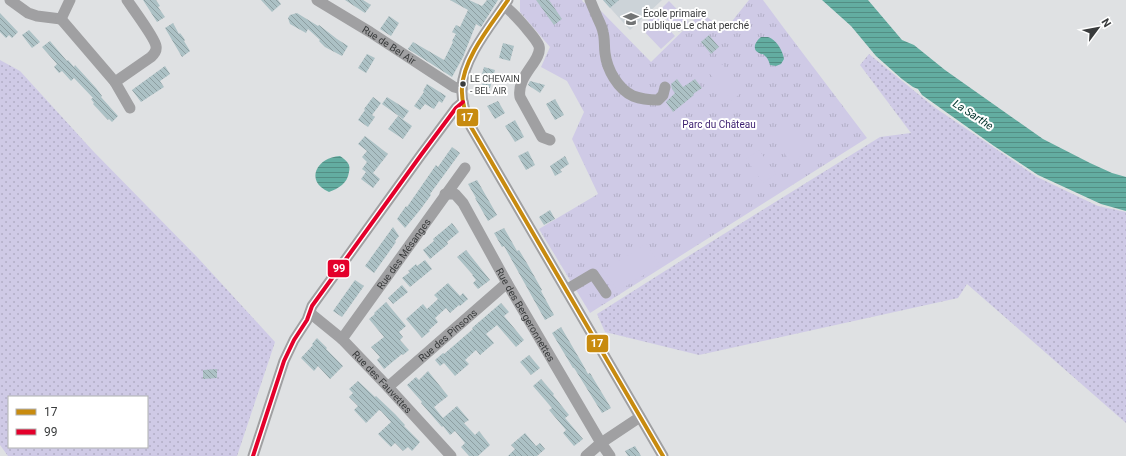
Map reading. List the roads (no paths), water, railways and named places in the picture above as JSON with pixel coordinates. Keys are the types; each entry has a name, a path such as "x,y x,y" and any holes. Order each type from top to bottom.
{"street":[{"path":"10,0 28,13 37,16 61,19 115,82 130,108"},
{"path":"61,19 70,0"},
{"path":"115,82 156,52 156,46 153,38 127,0"},
{"name":"Rue de Bel Air","path":"317,0 454,87 462,89"},
{"path":"590,0 603,29 607,63 611,74 616,81 624,90 634,96 648,100 658,100 663,94 665,87"},
{"path":"550,140 542,138 520,97 519,91 520,86 539,54 539,46 506,3 480,41 469,61 464,75 462,89 463,102 472,127 663,456"},
{"path":"253,456 284,361 294,340 307,320 312,306 421,155 456,108 463,102"},
{"name":"Rue des Mésanges","path":"342,339 465,168"},
{"name":"Rue des Bergeronnettes","path":"446,194 455,194 463,203 507,283 610,456"},
{"path":"566,290 593,274 606,293"},
{"name":"Rue des Pinsons","path":"388,387 507,283"},
{"name":"Rue des Fauvettes","path":"310,313 342,339 451,456"},
{"path":"586,456 601,443 640,417"}],"water":[{"name":"La Sarthe","path":"822,0 868,0 902,40 914,45 945,70 1043,139 1090,163 1112,173 1126,177 1126,211 1101,204 1038,175 994,146 922,95 918,89 902,79 876,56 851,26"},
{"path":"761,37 771,38 779,46 784,59 781,64 776,66 770,65 766,57 755,49 757,41"},
{"path":"340,156 349,165 348,176 342,185 329,192 321,187 317,182 315,176 316,170 325,160"}],"place":[{"name":"École primaire publique Le chat perché","path":"631,19"},
{"name":"LE CHEVAIN - BEL AIR","path":"463,84"}],"park label":[{"name":"Parc du Château","path":"719,124"}]}
